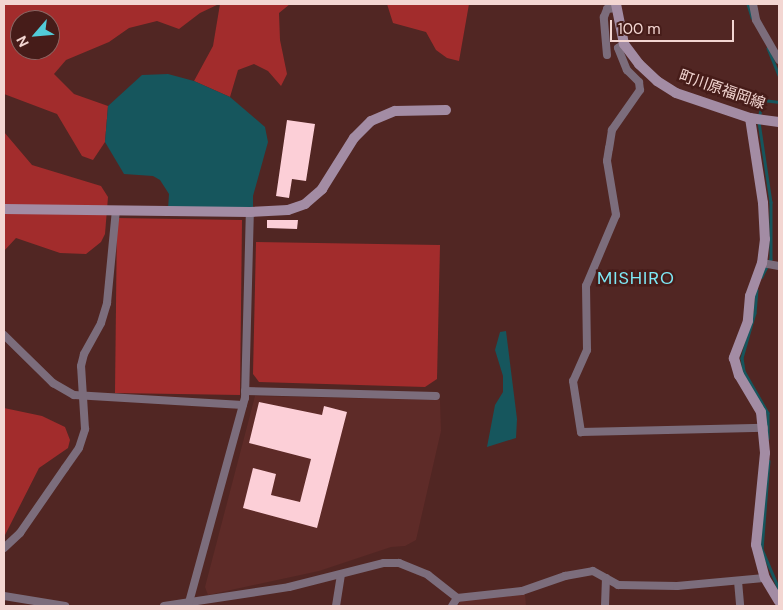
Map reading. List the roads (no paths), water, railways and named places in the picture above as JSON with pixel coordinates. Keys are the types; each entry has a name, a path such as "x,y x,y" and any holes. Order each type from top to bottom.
{"street":[{"path":"753,4 756,20 779,60"},
{"path":"607,55 605,37 607,9 616,6"},
{"name":"町川原福岡線","path":"616,6 621,46 652,76 676,93 750,118 779,122"},
{"path":"605,37 621,46 639,86"},
{"path":"652,76 639,86 632,104 612,130 607,161 616,215 586,286 587,350 573,381 581,432 764,428"},
{"path":"4,210 250,212 296,208 313,198 354,138 382,115 407,110 446,110"},
{"path":"750,118 763,203 762,263 754,279 748,321 734,358 739,375 762,412 764,428 763,501 758,517 756,545 765,578 779,601"},
{"path":"4,548 20,533 79,448 85,429 85,397 81,380 82,360 107,303 116,210"},
{"path":"189,605 243,405 250,212"},
{"path":"762,263 779,266"},
{"path":"4,335 63,391 85,397 243,405"},
{"path":"245,391 436,396"},
{"path":"164,606 189,605 342,576 384,563 399,562 428,575 457,598 522,591 565,576 593,571 618,584 677,586 738,582 765,578"},
{"path":"336,606 342,576"},
{"path":"605,606 606,578"},
{"path":"738,582 740,606"},
{"path":"4,596 65,606"},
{"path":"452,606 457,598"}],"water":[{"path":"168,74 194,81 230,97 265,127 268,142 253,196 253,208 168,209 169,194 160,180 153,176 124,174 105,142 108,106 142,75"},
{"path":"506,331 517,419 516,438 487,447 495,405 503,392 503,376 495,350 500,332"}],"waterway":[{"path":"748,4 752,17"},
{"path":"768,48 779,75"},
{"path":"759,116 763,100 779,102"},
{"path":"759,122 771,202 771,259 762,277"},
{"path":"757,290 755,313 742,358 744,371 768,413 768,438"},
{"path":"769,461 762,549 779,589"}],"district":[{"name":"MISHIRO","path":"636,278"}]}
